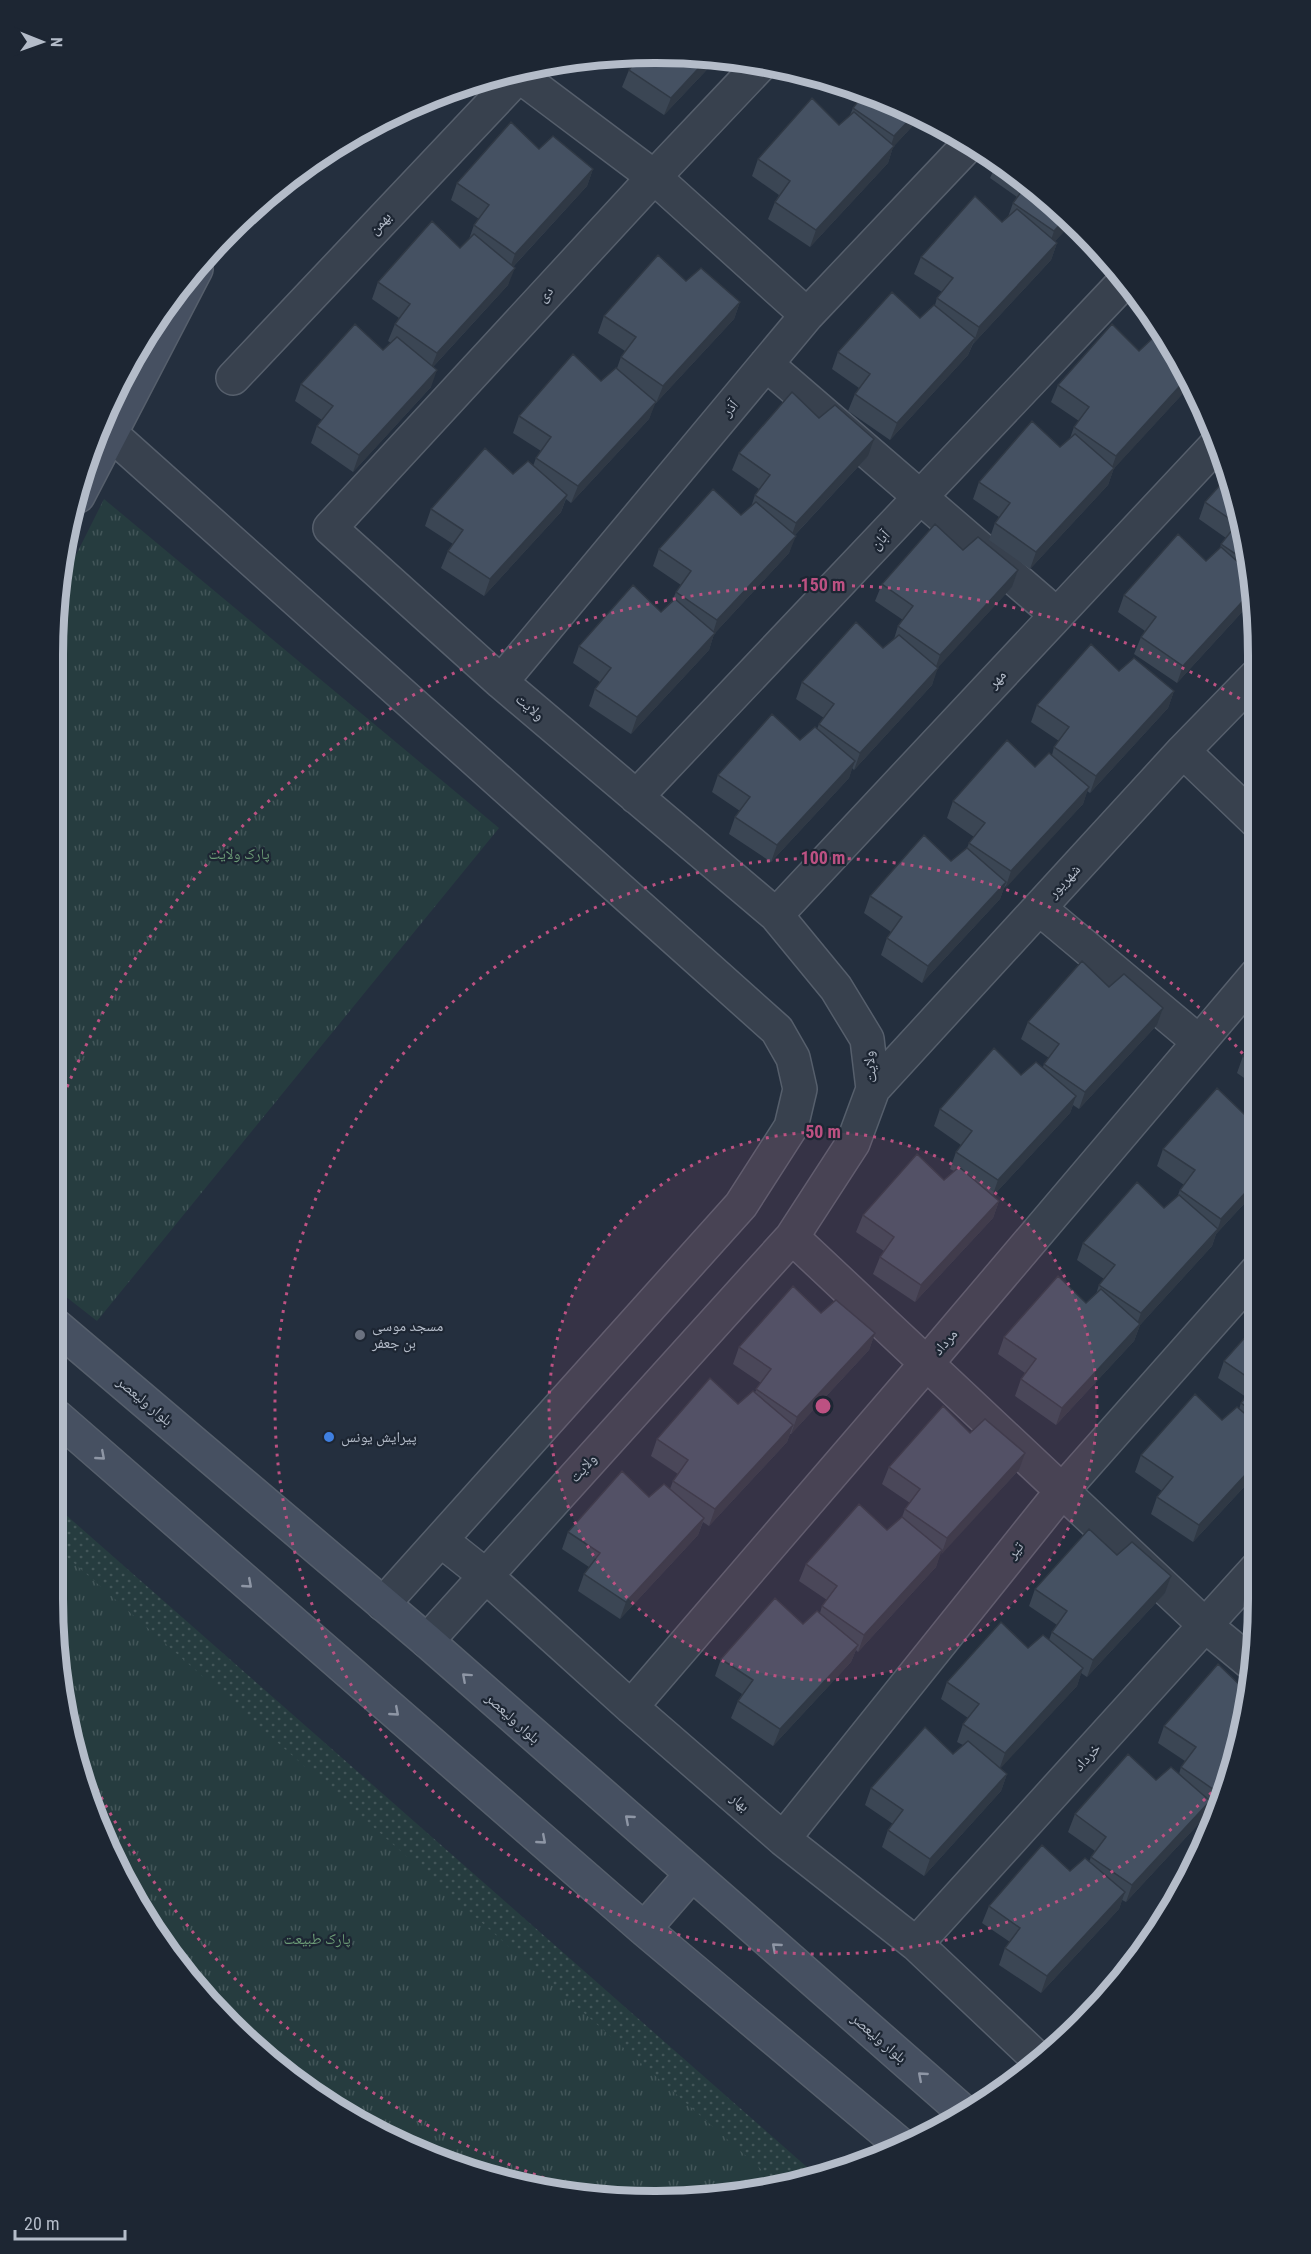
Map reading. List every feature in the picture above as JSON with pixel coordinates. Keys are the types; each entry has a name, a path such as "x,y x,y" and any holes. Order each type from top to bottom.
{"main road":[{"path":"94,465 175,309"},
{"name":"بلوار ولیعصر","path":"63,1332 427,1641 531,1735 959,2108"},
{"path":"63,1422 644,1929 895,2140"},
{"path":"644,1929 692,1874"}],"street":[{"name":"دی","path":"330,528 754,71"},
{"path":"526,77 654,177 807,315"},
{"name":"بهمن","path":"233,378 511,81"},
{"name":"آذر","path":"501,682 807,315 964,150"},
{"name":"آبان","path":"636,797 1120,287"},
{"path":"766,364 1057,615"},
{"path":"110,434 777,1030 793,1058 800,1089 791,1127 741,1205 442,1541 383,1604"},
{"name":"مهر","path":"776,915 1211,450"},
{"name":"ولایت","path":"330,528 501,682 776,915 836,988 867,1039 873,1089 853,1143 792,1237 427,1641"},
{"name":"شهریور","path":"873,1089 1183,751 1248,684"},
{"path":"1183,751 1248,813"},
{"path":"1039,908 1199,1042"},
{"name":"مرداد","path":"631,1707 926,1365 1248,985"},
{"path":"792,1237 1206,1626 1245,1658"},
{"name":"تیر","path":"783,1839 1062,1491 1248,1281"},
{"name":"بهار","path":"442,1541 486,1576 631,1707 783,1839 916,1944 1033,2055"},
{"name":"خرداد","path":"916,1944 1248,1578"}],"green space":[{"name":"پارک ولایت","path":"104,499 499,828 97,1321 63,1294 63,656 64,617 70,568"},
{"name":"پارک طبیعت","path":"63,1512 811,2170 771,2180 694,2190 617,2190 540,2180 465,2160 393,2130 326,2091 265,2044 210,1989 163,1928 124,1861 94,1789 74,1714 68,1676 64,1637"},
{"name":"پارک طبیعت","path":"63,1553 773,2180 694,2190 617,2190 540,2180 502,2171 429,2146 359,2112 295,2069 265,2044 210,1989 185,1959 142,1895 108,1825 94,1789 74,1714 64,1637"}],"building":[{"path":"634,64 702,65 671,98 629,70"},
{"path":"812,98 839,125 854,112 894,146 816,230 775,202 790,181 758,159"},
{"path":"860,99 909,120 894,136 853,108"},
{"path":"511,122 539,149 553,136 593,169 515,254 474,225 489,205 457,183"},
{"path":"1022,190 1061,224 1054,231 1013,203"},
{"path":"975,196 1002,222 1017,209 1057,243 979,327 937,298 953,278 921,257"},
{"path":"432,221 460,248 474,234 515,268 437,353 395,324 410,304 378,282"},
{"path":"658,255 686,281 701,268 740,302 663,386 621,357 636,337 604,316"},
{"path":"892,292 920,318 934,305 975,338 897,423 855,394 870,374 838,352"},
{"path":"355,324 383,350 397,337 437,370 359,455 317,426 333,406 301,384"},
{"path":"1112,324 1139,351 1154,337 1156,339 1182,384 1116,456 1074,427 1089,407 1058,385"},
{"path":"573,354 601,381 616,368 656,402 578,486 536,458 551,437 519,416"},
{"path":"792,392 819,418 835,405 874,439 796,523 755,495 770,475 739,453"},
{"path":"1032,421 1060,447 1075,434 1114,468 1036,552 995,523 1010,503 979,482"},
{"path":"485,448 513,474 528,461 567,495 490,579 448,551 463,530 431,509"},
{"path":"1222,483 1232,521 1205,502"},
{"path":"713,489 741,515 756,502 796,536 717,620 676,592 691,571 659,549"},
{"path":"935,524 963,550 978,537 1018,570 940,655 898,626 913,606 882,584"},
{"path":"1234,528 1240,557 1221,544"},
{"path":"1178,534 1206,561 1221,547 1241,565 1245,598 1183,666 1141,637 1156,617 1124,595"},
{"path":"633,585 661,612 675,599 715,633 637,717 595,689 611,668 579,646"},
{"path":"856,622 883,648 899,635 938,668 860,753 819,724 834,704 802,682"},
{"path":"1091,644 1119,671 1134,658 1174,691 1096,776 1054,747 1069,727 1037,705"},
{"path":"772,714 800,740 815,727 855,761 777,845 735,817 750,797 718,775"},
{"path":"1007,740 1035,767 1049,753 1089,787 1011,871 969,843 985,823 953,801"},
{"path":"924,835 951,861 967,848 1006,882 928,966 887,938 902,917 870,896"},
{"path":"1082,961 1109,987 1124,974 1163,1008 1085,1092 1044,1064 1059,1044 1028,1022"},
{"path":"994,1048 1021,1075 1036,1062 1076,1096 998,1180 956,1152 972,1131 940,1109"},
{"path":"1248,1050 1248,1059 1243,1056"},
{"path":"1217,1088 1244,1114 1248,1110 1248,1190 1221,1219 1180,1190 1195,1170 1163,1149"},
{"path":"917,1154 944,1180 959,1167 999,1201 921,1285 880,1257 894,1237 863,1215"},
{"path":"1137,1182 1164,1208 1179,1195 1218,1229 1141,1313 1099,1285 1115,1265 1083,1243"},
{"path":"1058,1276 1086,1303 1101,1289 1140,1324 1062,1408 1021,1379 1036,1359 1004,1337"},
{"path":"793,1286 821,1313 836,1300 875,1333 797,1417 756,1389 771,1369 739,1347"},
{"path":"1248,1334 1248,1378 1224,1361"},
{"path":"710,1378 738,1404 753,1391 793,1425 715,1509 673,1481 688,1460 657,1439"},
{"path":"1195,1394 1222,1420 1237,1407 1248,1416 1248,1472 1199,1525 1157,1497 1173,1477 1141,1455"},
{"path":"1248,1394 1248,1408 1241,1403"},
{"path":"943,1406 970,1433 985,1419 1025,1453 947,1538 905,1509 920,1489 889,1467"},
{"path":"622,1471 649,1497 664,1484 704,1518 626,1602 584,1574 600,1553 568,1532"},
{"path":"859,1504 887,1530 902,1517 942,1550 864,1635 822,1606 837,1586 806,1564"},
{"path":"1089,1529 1117,1555 1132,1542 1171,1576 1093,1660 1052,1632 1067,1611 1035,1589"},
{"path":"775,1598 803,1624 817,1611 858,1645 780,1729 738,1701 753,1680 721,1659"},
{"path":"1001,1622 1028,1648 1043,1635 1083,1668 1005,1753 963,1724 979,1704 947,1682"},
{"path":"1218,1664 1241,1687 1228,1752 1216,1791 1181,1767 1196,1747 1164,1726"},
{"path":"925,1727 953,1754 968,1741 1007,1774 930,1859 888,1830 903,1810 871,1788"},
{"path":"1128,1754 1156,1780 1171,1767 1210,1801 1132,1885 1091,1857 1106,1837 1075,1814"},
{"path":"1042,1845 1070,1871 1085,1858 1125,1892 1047,1976 1005,1948 1020,1928 989,1906"}],"place":[{"name":"مسجد موسی بن جعفر","path":"360,1335"},
{"name":"پیرایش یونس","path":"329,1437"}]}
